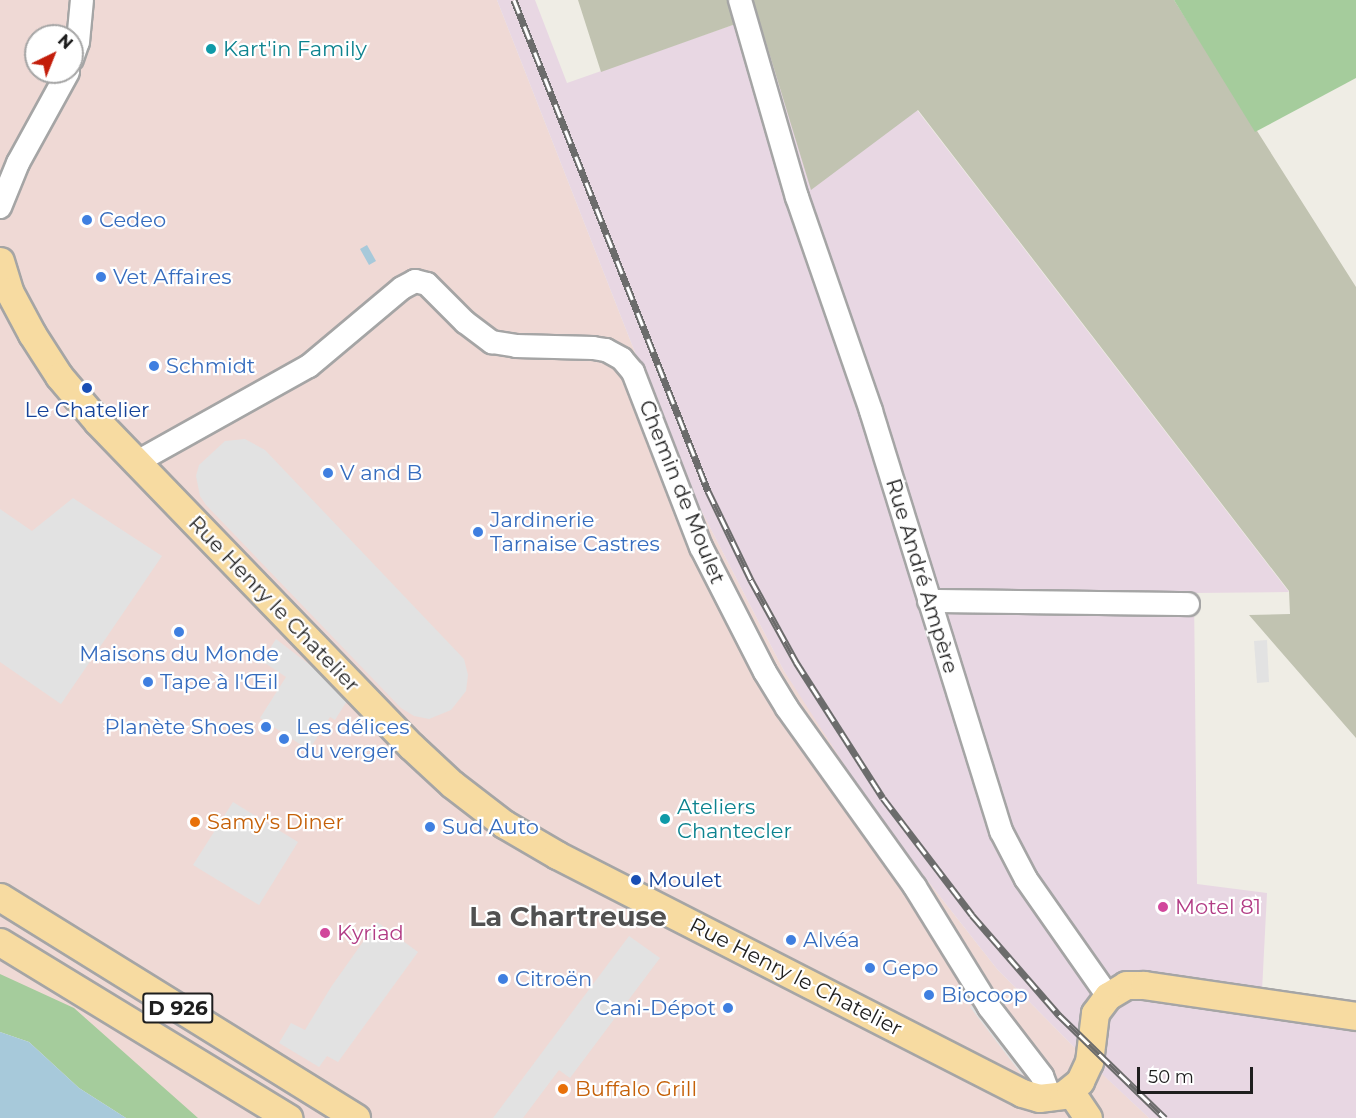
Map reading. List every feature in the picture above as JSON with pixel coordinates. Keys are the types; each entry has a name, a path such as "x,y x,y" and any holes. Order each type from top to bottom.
{"main road":[{"name":"Rue Henry le Chatelier","path":"0,261 5,287 32,334 59,376 88,411 411,746 452,784 504,824 567,860 1011,1087 1031,1096 1060,1095"},
{"name":"D 926","path":"0,897 356,1118"},
{"name":"D 926","path":"0,942 288,1118"},
{"path":"1088,1118 1060,1095 1080,1082 1087,1068 1093,1019 1108,996 1126,985 1144,985 1356,1016"}],"street":[{"path":"80,24 82,0"},
{"name":"Rue André Ampère","path":"740,0 797,197 871,411 1001,831 1026,879 1108,996"},
{"path":"0,207 9,169 61,84"},
{"name":"Chemin de Moulet","path":"137,462 309,366 402,288 415,281 427,284 465,322 492,342 516,346 593,348 606,350 622,358 633,372 701,547 765,672 787,708 915,887 984,1000 1042,1076 1060,1095"},
{"path":"929,601 1188,604"}],"shaded area":[{"path":"0,0 497,0 683,475 784,671 920,871 997,969 1076,1049 1149,1118 137,1118 0,1007"},
{"path":"497,0 535,0 567,83 758,16 917,110 1289,592 1194,593 1197,884 1267,893 1262,991 1356,1000 1356,1118 1149,1118 1101,1073 1103,1035 1081,1014 1076,1049 997,969 920,871 858,786 784,671 683,475"},
{"path":"578,0 1174,0 1356,287 1356,738 1249,615 1290,614 1289,591 918,110 811,190 758,16 601,72"},
{"path":"245,439 265,450 464,659 468,675 466,691 451,710 429,719 414,716 401,708 206,505 200,496 196,476 199,465 225,441"},
{"path":"73,498 162,556 61,704 0,662 0,509 32,531"},
{"path":"276,639 350,696 335,720 330,717 309,750 260,718 286,677 262,661"},
{"path":"1267,640 1269,682 1257,683 1254,641"},
{"path":"233,802 298,842 259,905 193,865"},
{"path":"377,922 418,952 338,1062 327,1056 319,1067 279,1043 291,1023 305,1030 331,987"},
{"path":"629,936 660,958 570,1078 559,1070 523,1118 493,1118"},
{"path":"978,1001 1030,1069 1022,1075 970,1007"}],"green space":[{"path":"1174,0 1356,0 1356,78 1255,132"},
{"path":"0,974 74,1008 198,1118 126,1118 79,1088 29,1042 0,1032"}],"water":[{"path":"367,245 376,261 369,265 360,249"},
{"path":"0,1032 29,1042 79,1088 126,1118 0,1118"}],"railway":[{"path":"514,0 708,491 751,580 796,662 883,798 972,915 1059,1015 1165,1118"}],"place":[{"name":"Kart'in Family","path":"211,49"},
{"name":"Cedeo","path":"87,220"},
{"name":"Vet Affaires","path":"101,277"},
{"name":"Schmidt","path":"154,366"},
{"name":"Le Chatelier","path":"87,388"},
{"name":"V and B","path":"328,473"},
{"name":"Jardinerie Tarnaise Castres","path":"478,532"},
{"name":"Maisons du Monde","path":"179,632"},
{"name":"Tape à l'Œil","path":"148,682"},
{"name":"Planète Shoes","path":"266,727"},
{"name":"Les délices du verger","path":"284,739"},
{"name":"Ateliers Chantecler","path":"665,819"},
{"name":"Samy's Diner","path":"195,822"},
{"name":"Sud Auto","path":"430,827"},
{"name":"Moulet","path":"636,880"},
{"name":"Motel 81","path":"1163,907"},
{"name":"Kyriad","path":"325,933"},
{"name":"Alvéa","path":"791,940"},
{"name":"Gepo","path":"870,968"},
{"name":"Citroën","path":"503,979"},
{"name":"Biocoop","path":"929,995"},
{"name":"Cani-Dépot","path":"728,1008"},
{"name":"Buffalo Grill","path":"563,1089"}],"district":[{"name":"La Chartreuse","path":"568,917"}]}
